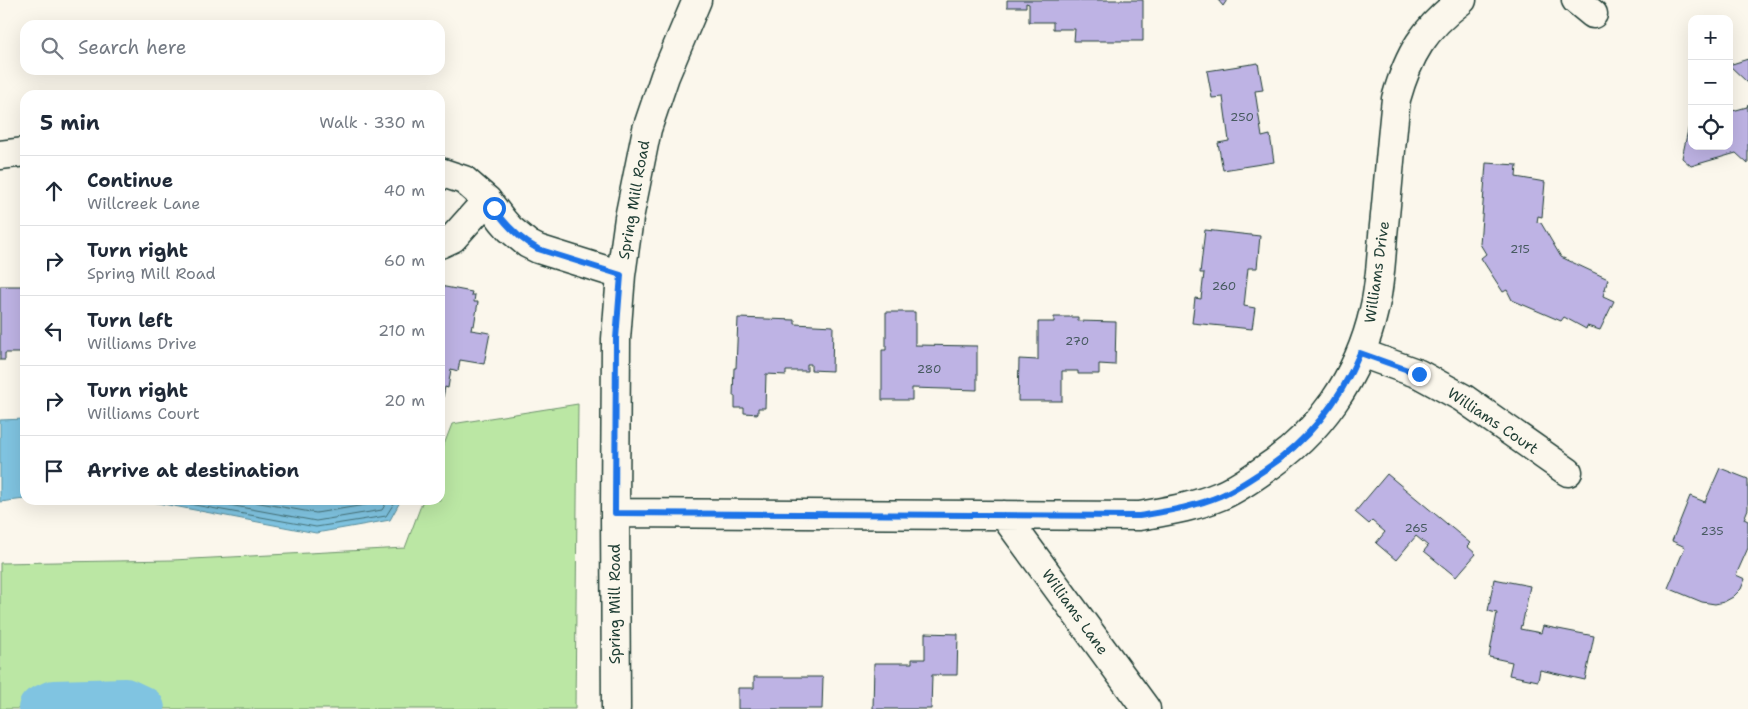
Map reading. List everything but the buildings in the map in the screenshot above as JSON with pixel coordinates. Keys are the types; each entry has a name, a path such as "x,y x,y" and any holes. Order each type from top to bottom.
{"street":[{"name":"Spring Mill Road","path":"616,709 616,339 621,275 629,218 647,129 664,76 697,0"},
{"name":"Williams Drive","path":"615,513 1139,516 1174,511 1220,496 1252,479 1273,466 1300,442 1331,406 1360,353 1369,332 1377,293 1396,99 1413,53 1427,32 1443,14 1462,0"},
{"path":"0,155 20,153"},
{"path":"445,174 464,180 488,200 503,221 528,244 538,249 621,275"},
{"path":"445,242 452,238 488,200"},
{"name":"Williams Court","path":"1360,353 1419,374 1463,398 1568,472"},
{"name":"Williams Lane","path":"1004,515 1146,709"}],"green space":[{"path":"578,404 575,709 0,709 0,563 173,560 405,548 421,505 445,505 445,442 452,424"}],"water":[{"path":"20,419 20,500 0,502 0,420"},
{"path":"168,505 398,505 390,520 316,533"}],"waterway":[{"path":"41,709 54,703 125,701 142,709"}],"route":[{"path":"494,208 510,229 528,244 538,249 621,275 616,339 615,513 1139,516 1174,511 1220,496 1273,466 1300,442 1324,416 1344,385 1360,353 1419,374"}]}
